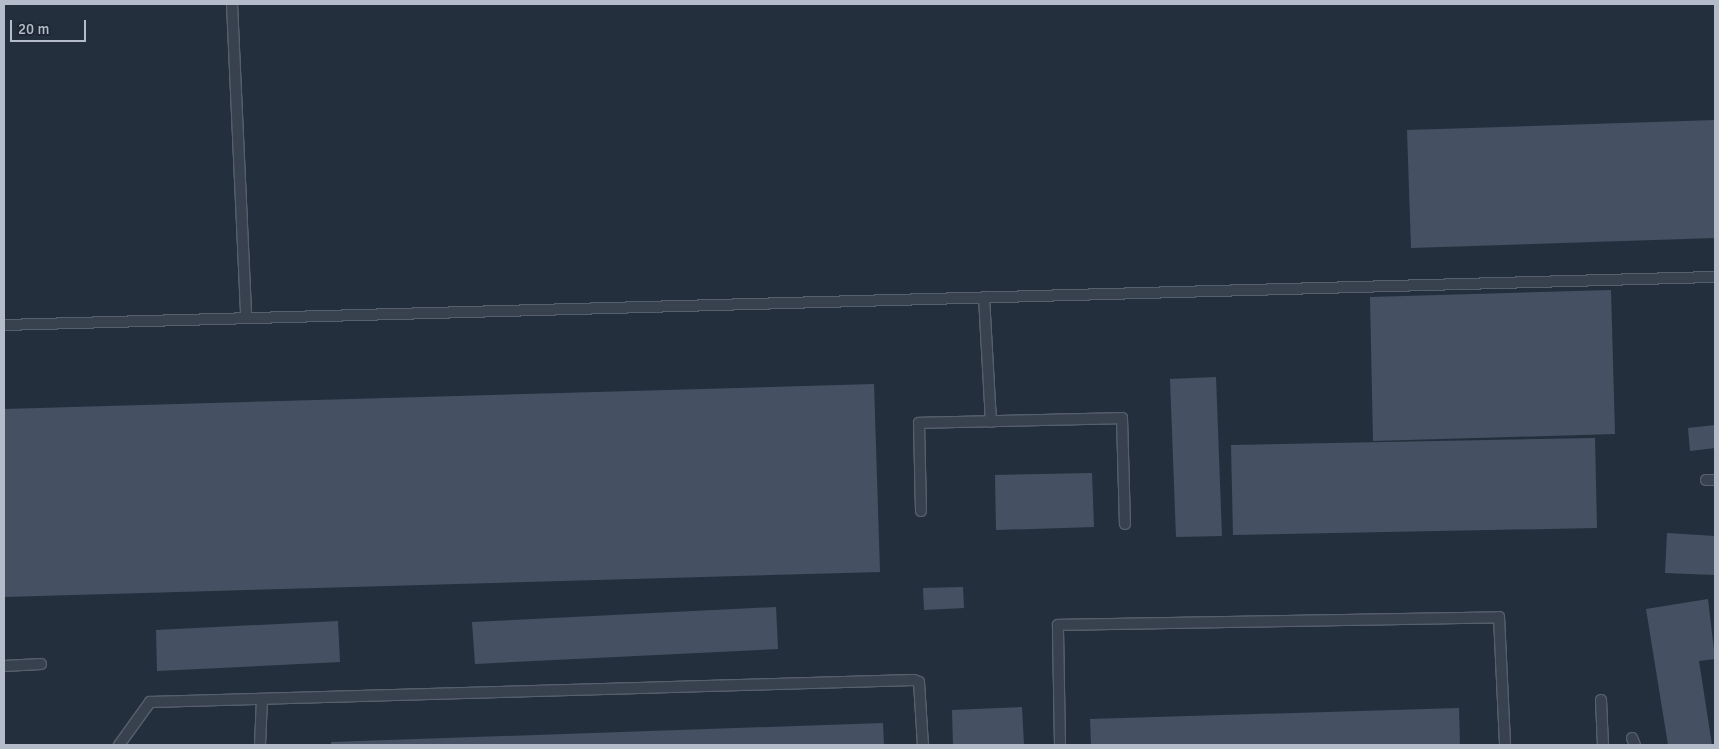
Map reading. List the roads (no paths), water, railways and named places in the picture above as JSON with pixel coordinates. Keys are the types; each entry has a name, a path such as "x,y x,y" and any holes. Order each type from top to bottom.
{"lane":[{"path":"232,4 246,318"},
{"path":"4,325 1715,277"},
{"path":"984,297 990,422"},
{"path":"921,511 919,424 1122,418 1125,524"},
{"path":"1060,745 1058,626 1499,617 1505,745"},
{"path":"4,666 41,664"},
{"path":"119,745 150,702 914,680 919,682 923,745"},
{"path":"260,745 262,699"},
{"path":"1601,700 1603,745"}]}
